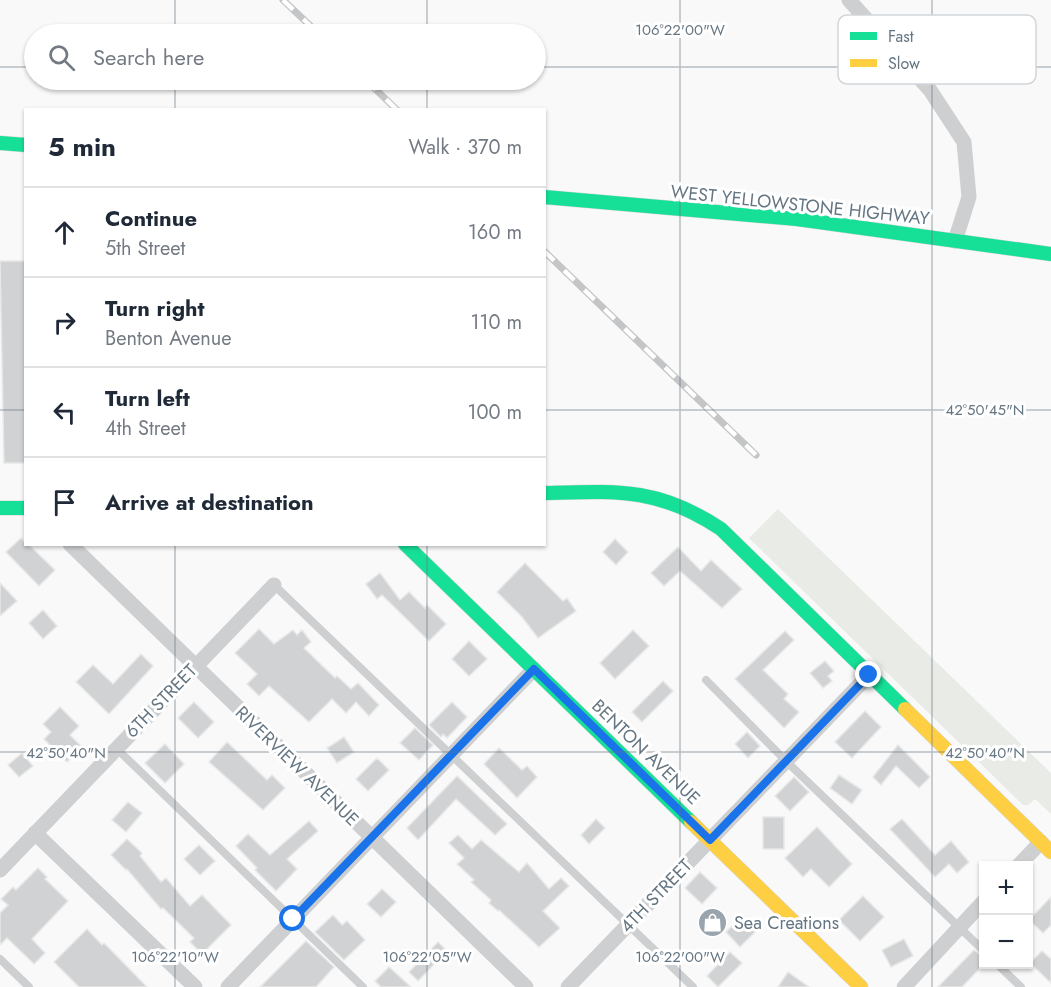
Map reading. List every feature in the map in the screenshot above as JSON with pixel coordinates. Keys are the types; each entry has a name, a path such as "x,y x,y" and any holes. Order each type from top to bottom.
{"street":[{"path":"849,0 862,15"},
{"path":"925,84 964,141 969,197 955,241"},
{"path":"0,143 24,145"},
{"name":"WEST YELLOWSTONE HIGHWAY","path":"546,197 798,219 1051,254"},
{"path":"546,493 622,492 663,498 684,505 721,529 1046,847 1025,861"},
{"path":"3,511 24,508"},
{"name":"RIVERVIEW AVENUE","path":"72,546 526,987"},
{"name":"BENTON AVENUE","path":"407,546 861,987"},
{"name":"6TH STREET","path":"0,870 274,585"},
{"path":"228,987 534,669"},
{"name":"4TH STREET","path":"568,987 869,675"},
{"path":"35,833 195,987"},
{"path":"904,987 979,906"}],"lane":[{"path":"274,585 693,987"},
{"path":"706,680 786,761 979,946"},
{"path":"116,748 363,987"},
{"path":"0,959 29,987"},
{"path":"1002,969 1021,987"}],"shaded area":[{"path":"778,509 1051,773 1051,814 1035,799 1028,805 1023,805 749,538"}],"building":[{"path":"0,261 24,261 24,463 4,463"},
{"path":"21,538 24,546 30,546 55,570 39,586 6,552"},
{"path":"615,539 628,552 616,565 603,552"},
{"path":"678,547 701,571 711,560 742,589 722,608 680,571 664,586 651,573"},
{"path":"525,563 563,601 567,598 576,611 538,638 522,617 497,592"},
{"path":"380,573 400,600 409,592 425,608 427,605 446,624 429,641 382,595 377,599 366,584"},
{"path":"0,583 17,601 0,616"},
{"path":"43,610 57,626 43,639 29,623"},
{"path":"259,629 274,644 293,630 297,635 302,630 311,642 304,648 335,678 337,676 351,689 358,683 379,705 369,716 356,702 346,713 332,699 309,722 269,686 259,696 247,684 257,674 235,653"},
{"path":"633,630 649,646 615,679 600,663"},
{"path":"785,631 794,640 763,670 788,694 784,699 799,712 784,728 735,679"},
{"path":"469,641 487,659 469,676 452,659"},
{"path":"141,654 153,666 109,714 76,682 93,665 113,684"},
{"path":"825,661 834,671 828,676 832,681 823,688 810,673"},
{"path":"663,681 673,691 642,722 632,712"},
{"path":"194,702 214,722 198,738 178,718"},
{"path":"452,702 467,717 447,738 443,734 441,737 429,725"},
{"path":"60,707 79,726 70,735 82,747 67,762 44,739 51,732 43,724"},
{"path":"865,711 881,727 852,758 835,742"},
{"path":"415,728 433,745 419,760 400,743"},
{"path":"747,732 760,746 748,758 735,744"},
{"path":"344,737 354,752 337,763 327,748"},
{"path":"227,742 267,780 272,775 285,788 263,810 209,762"},
{"path":"165,744 184,764 165,783 145,763"},
{"path":"898,745 930,777 919,788 896,766 881,785 873,777"},
{"path":"499,748 522,770 527,766 537,777 517,798 484,764"},
{"path":"22,753 33,766 19,777 8,765"},
{"path":"377,758 389,770 368,791 356,779"},
{"path":"839,775 862,790 852,804 830,788"},
{"path":"457,776 507,824 495,835 456,799 418,840 407,828"},
{"path":"794,777 809,792 790,811 775,796"},
{"path":"128,802 142,813 126,832 112,820"},
{"path":"763,817 784,817 784,849 763,849"},
{"path":"596,819 605,828 589,844 581,835"},
{"path":"902,819 935,855 951,841 969,862 957,873 949,864 935,877 890,829"},
{"path":"309,821 318,831 287,859 297,869 276,891 236,846 248,834 270,855"},
{"path":"817,827 852,864 829,887 811,869 803,877 785,858"},
{"path":"458,835 472,849 481,840 519,872 527,863 549,889 561,878 569,886 543,911 560,928 539,947 489,903 491,900 471,882 474,880 457,864 464,858 449,843"},
{"path":"127,839 142,853 140,856 161,882 166,878 190,906 202,895 231,925 202,954 190,942 194,938 163,908 161,909 127,869 111,855"},
{"path":"199,845 215,861 200,875 184,859"},
{"path":"38,868 47,877 45,879 68,901 32,939 45,953 34,964 7,938 0,945 0,913 8,905 1,899 13,887 16,890"},
{"path":"700,872 717,888 702,904 685,888"},
{"path":"382,889 396,902 381,917 367,904"},
{"path":"863,896 884,917 860,941 839,920"},
{"path":"1051,897 1051,925 1043,933 1033,924 1033,916"},
{"path":"333,915 342,925 347,921 365,940 344,960 315,932"},
{"path":"743,915 758,929 740,947 726,932"},
{"path":"87,929 147,987 79,987 54,962"},
{"path":"904,939 913,956 891,967 882,950"},
{"path":"306,941 334,967 316,987 260,987"},
{"path":"438,942 447,951 418,981 409,972"},
{"path":"974,950 979,954 979,969 962,987 938,987"},
{"path":"1042,951 1051,959 1051,983 1033,966 1033,960"},
{"path":"730,952 742,963 718,987 707,976"},
{"path":"389,967 411,987 381,987 375,981"},
{"path":"788,972 809,987 778,987"}],"railway":[{"path":"283,0 308,24"},
{"path":"376,90 395,108"},
{"path":"546,253 756,455"}],"traffic: fast":[{"path":"0,143 24,145"},
{"path":"546,197 797,219 1051,254"},
{"path":"546,493 636,494 677,505 698,515 721,529 905,709"},
{"path":"0,508 24,508"},
{"path":"407,546 691,822"}],"traffic: slow":[{"path":"905,709 1051,852"},
{"path":"691,822 861,987"}],"place":[{"name":"Sea Creations","path":"713,923"}],"route":[{"path":"293,919 534,669 710,840 869,675"}]}
